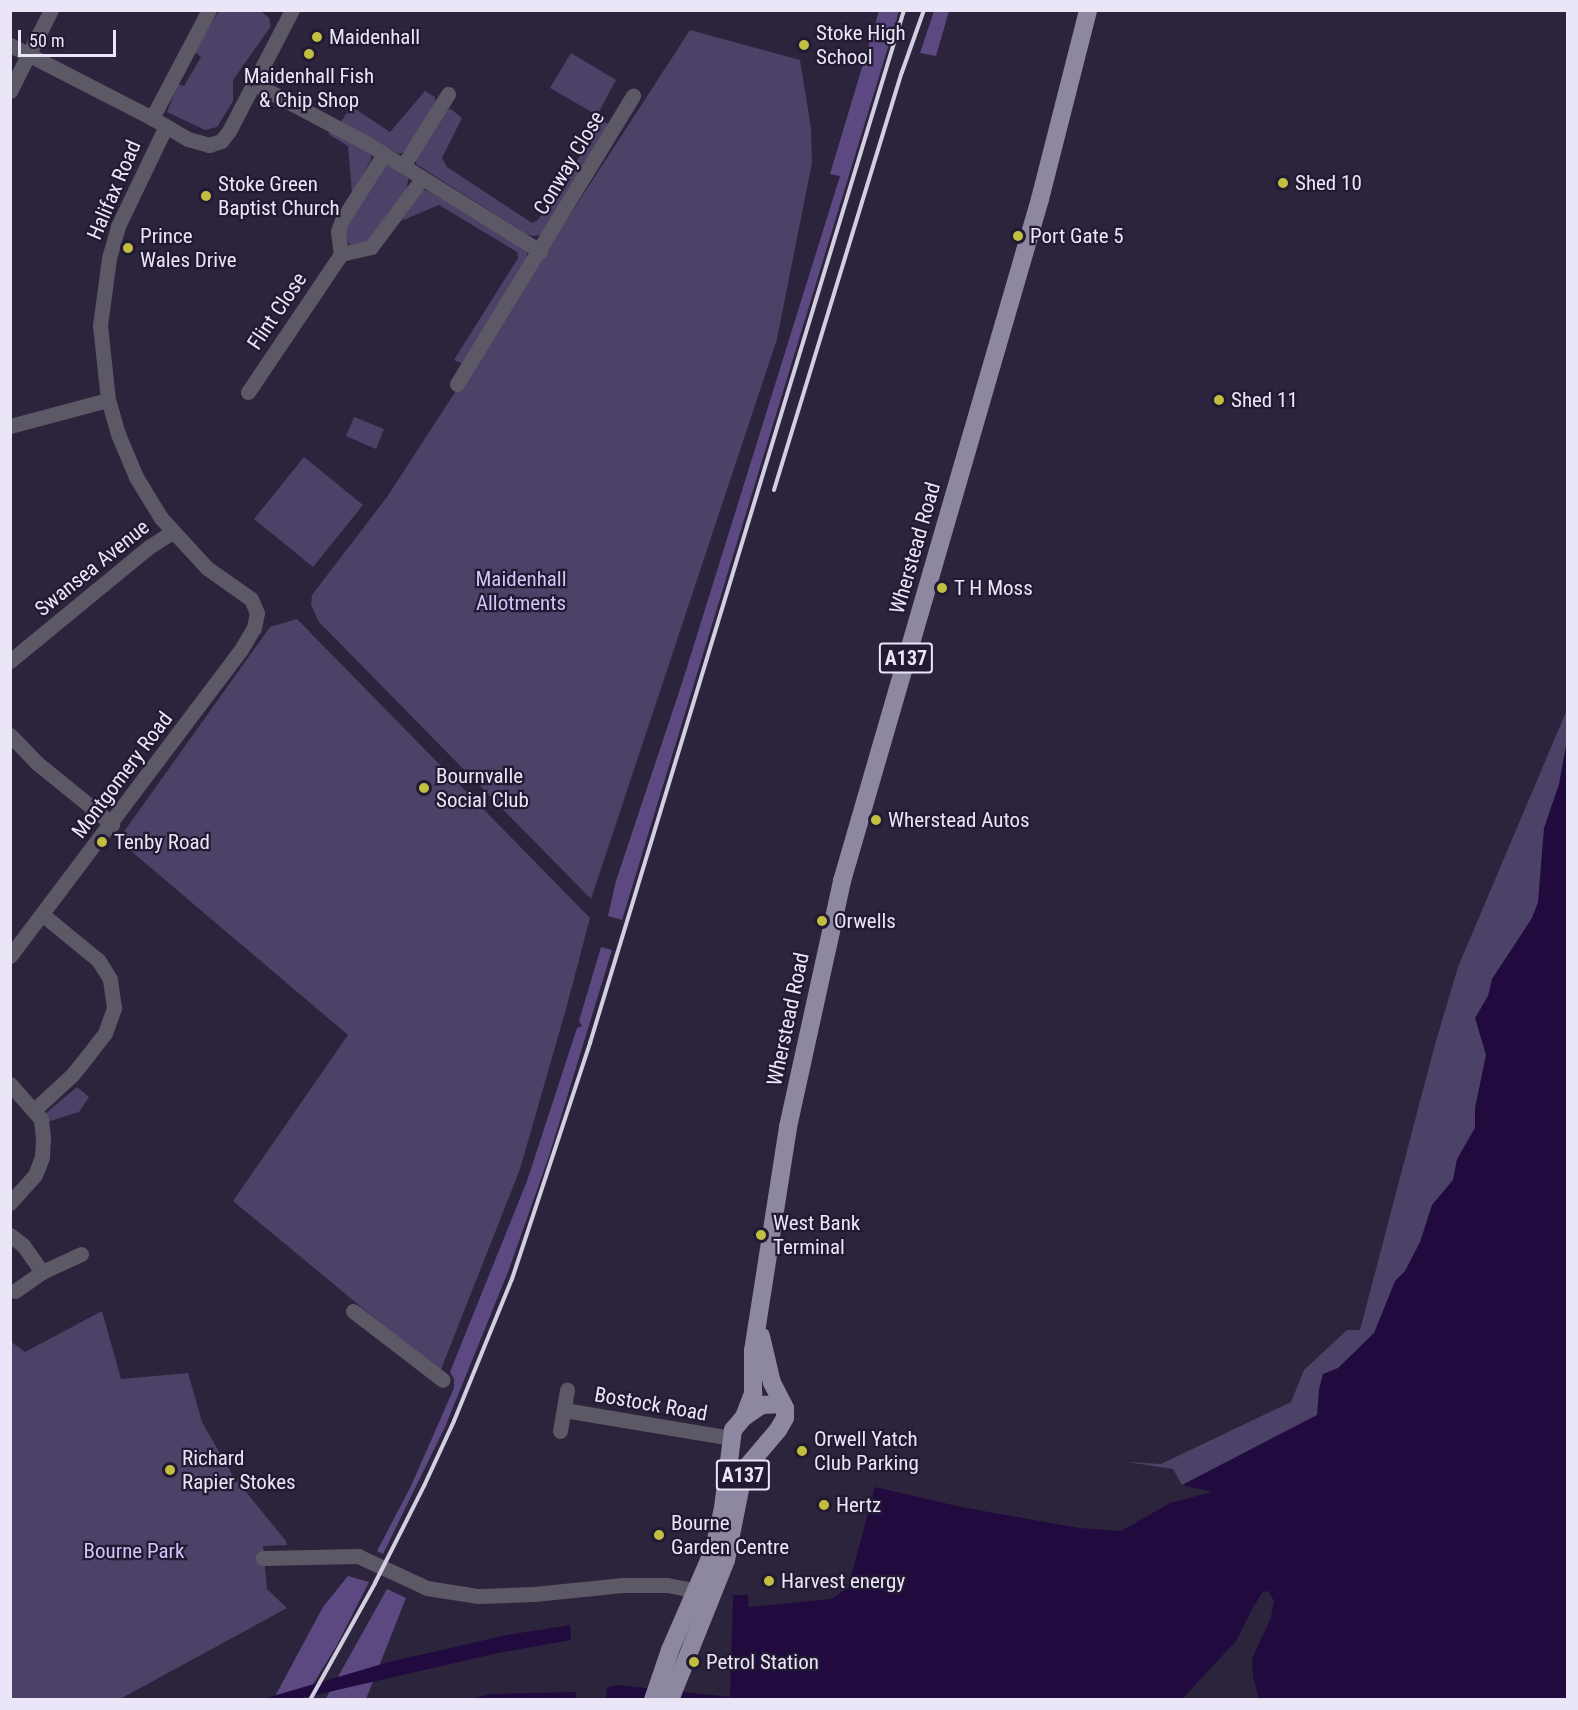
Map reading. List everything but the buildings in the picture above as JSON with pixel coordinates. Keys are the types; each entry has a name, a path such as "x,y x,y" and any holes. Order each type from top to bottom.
{"main road":[{"name":"Wherstead Road","path":"662,1695 697,1591 714,1549 721,1520 733,1430 744,1417 753,1393 753,1351 788,1127 842,881 1037,210 1088,10"},
{"name":"Wherstead Road","path":"662,1695 711,1604 726,1560 744,1470 782,1424 786,1410 768,1371 759,1314"},
{"path":"744,1417 762,1405 783,1404"}],"street":[{"path":"10,91 51,10"},
{"path":"152,118 209,10"},
{"path":"10,45 198,144 209,145 221,141 229,131 288,12"},
{"path":"253,83 384,154 540,250"},
{"path":"404,166 448,94"},
{"name":"Conway Close","path":"457,384 633,96"},
{"name":"Halifax Road","path":"166,126 118,226 109,258 100,325 108,400 136,477 172,532 207,568 251,599 257,613"},
{"path":"384,154 342,220 339,231 341,254 371,247 422,179"},
{"name":"Flint Close","path":"248,392 341,254"},
{"path":"10,426 108,400"},
{"name":"Swansea Avenue","path":"10,661 149,547 172,532"},
{"name":"Montgomery Road","path":"10,956 112,824 240,651 254,628 257,613"},
{"path":"10,735 37,763 112,824"},
{"path":"34,1110 72,1075 94,1048 105,1033 114,1008 110,980 98,960 43,915"},
{"path":"10,1084 40,1119 42,1157 35,1175 10,1203"},
{"path":"10,1235 23,1245 42,1272"},
{"path":"15,1291 42,1272 81,1254"},
{"path":"353,1311 443,1380"},
{"name":"Bostock Road","path":"560,1431 567,1390"},
{"name":"Bostock Road","path":"564,1410 731,1438"},
{"path":"263,1558 358,1556 427,1588 478,1596 534,1594 623,1585 667,1585 697,1591"}],"green space":[{"path":"219,11 261,11 269,18 271,26 233,80 233,101 217,127 205,130 167,112 178,84 184,86 201,57 194,51"},
{"name":"Maidenhall Allotments","path":"690,30 800,60 811,128 812,163 777,339 591,899 319,622 311,605 312,595 387,497"},
{"path":"571,53 616,80 597,115 550,88"},
{"path":"425,91 435,97 436,106 408,150 399,154 341,122 351,106 390,132"},
{"path":"451,109 462,118 442,158 447,167 532,223 538,220 603,121 613,126 541,235 533,236 526,234 416,164 416,156 445,110"},
{"path":"331,131 371,153 371,160 352,193 348,146 328,134"},
{"path":"387,165 395,166 409,176 406,191 368,241 350,245 345,237 346,226 377,174"},
{"path":"428,189 523,245 527,252 527,262 463,364 454,360 518,258 517,252 439,205 401,221 423,191"},
{"path":"354,417 384,429 376,449 346,436"},
{"path":"304,457 363,505 313,567 254,519"},
{"path":"297,619 590,918 520,1169 440,1372 233,1201 348,1035 118,840 270,627"},
{"path":"1566,712 1567,787 1509,1101 1335,1405 1213,1491 1182,1485 1173,1469 1127,1462 1161,1464 1291,1402 1304,1370 1347,1330 1360,1330 1434,1048 1458,967"},
{"path":"77,1087 89,1097 79,1112 44,1123 45,1114"},
{"name":"Bourne Park","path":"102,1311 121,1379 188,1373 202,1422 233,1476 286,1541 287,1545 263,1546 267,1589 287,1608 120,1699 11,1699 10,1341 25,1352"}],"shaded area":[{"path":"879,11 899,11 622,920 608,916 616,881 683,680 840,176 830,174"},
{"path":"934,11 949,11 936,56 920,53"},
{"path":"1567,740 1567,1699 1259,1699 1253,1677 1252,1659 1271,1617 1274,1601 1268,1591 1263,1592 1253,1607 1236,1641 1182,1699 597,1700 606,1699 607,1688 617,1685 730,1697 733,1595 748,1595 749,1607 831,1599 848,1588 875,1487 961,1507 1079,1528 1121,1531 1170,1503 1212,1492 1182,1485 1317,1415 1323,1374 1338,1368 1374,1333 1395,1281 1405,1271 1420,1242 1432,1205 1453,1180 1457,1159 1475,1128 1475,1108 1486,1055 1475,1018 1488,996 1492,979 1532,918 1538,902 1544,828 1559,784"},
{"path":"601,947 612,950 549,1156 508,1272 445,1427 383,1554 377,1551 411,1486 454,1388 454,1379 450,1372 527,1181 577,1028 582,1026 579,1021"},
{"path":"348,1576 369,1582 337,1645 304,1699 273,1700 323,1607"},
{"path":"387,1589 406,1598 366,1699 325,1700"},
{"path":"570,1625 571,1640 498,1653 298,1699 263,1699 389,1662 507,1635"},
{"path":"576,1692 576,1699 469,1699 492,1694"}],"railway":[{"path":"310,1700 375,1583 424,1486 454,1421 512,1279 590,1043 904,10"},
{"path":"774,490 902,72 924,10"}],"place":[{"name":"Maidenhall","path":"317,37"},
{"name":"Stoke High School","path":"804,45"},
{"name":"Maidenhall Fish & Chip Shop","path":"309,54"},
{"name":"Shed 10","path":"1283,183"},
{"name":"Stoke Green Baptist Church","path":"206,196"},
{"name":"Port Gate 5","path":"1018,236"},
{"name":"Prince Wales Drive","path":"128,248"},
{"name":"Shed 11","path":"1219,400"},
{"name":"T H Moss","path":"942,588"},
{"name":"Bournvalle Social Club","path":"424,788"},
{"name":"Wherstead Autos","path":"876,820"},
{"name":"Tenby Road","path":"102,842"},
{"name":"Orwells","path":"822,921"},
{"name":"West Bank Terminal","path":"761,1235"},
{"name":"Orwell Yatch Club Parking","path":"802,1451"},
{"name":"Richard Rapier Stokes","path":"170,1470"},
{"name":"Hertz","path":"824,1505"},
{"name":"Bourne Garden Centre","path":"659,1535"},
{"name":"Harvest energy","path":"769,1581"},
{"name":"Petrol Station","path":"694,1662"}]}
